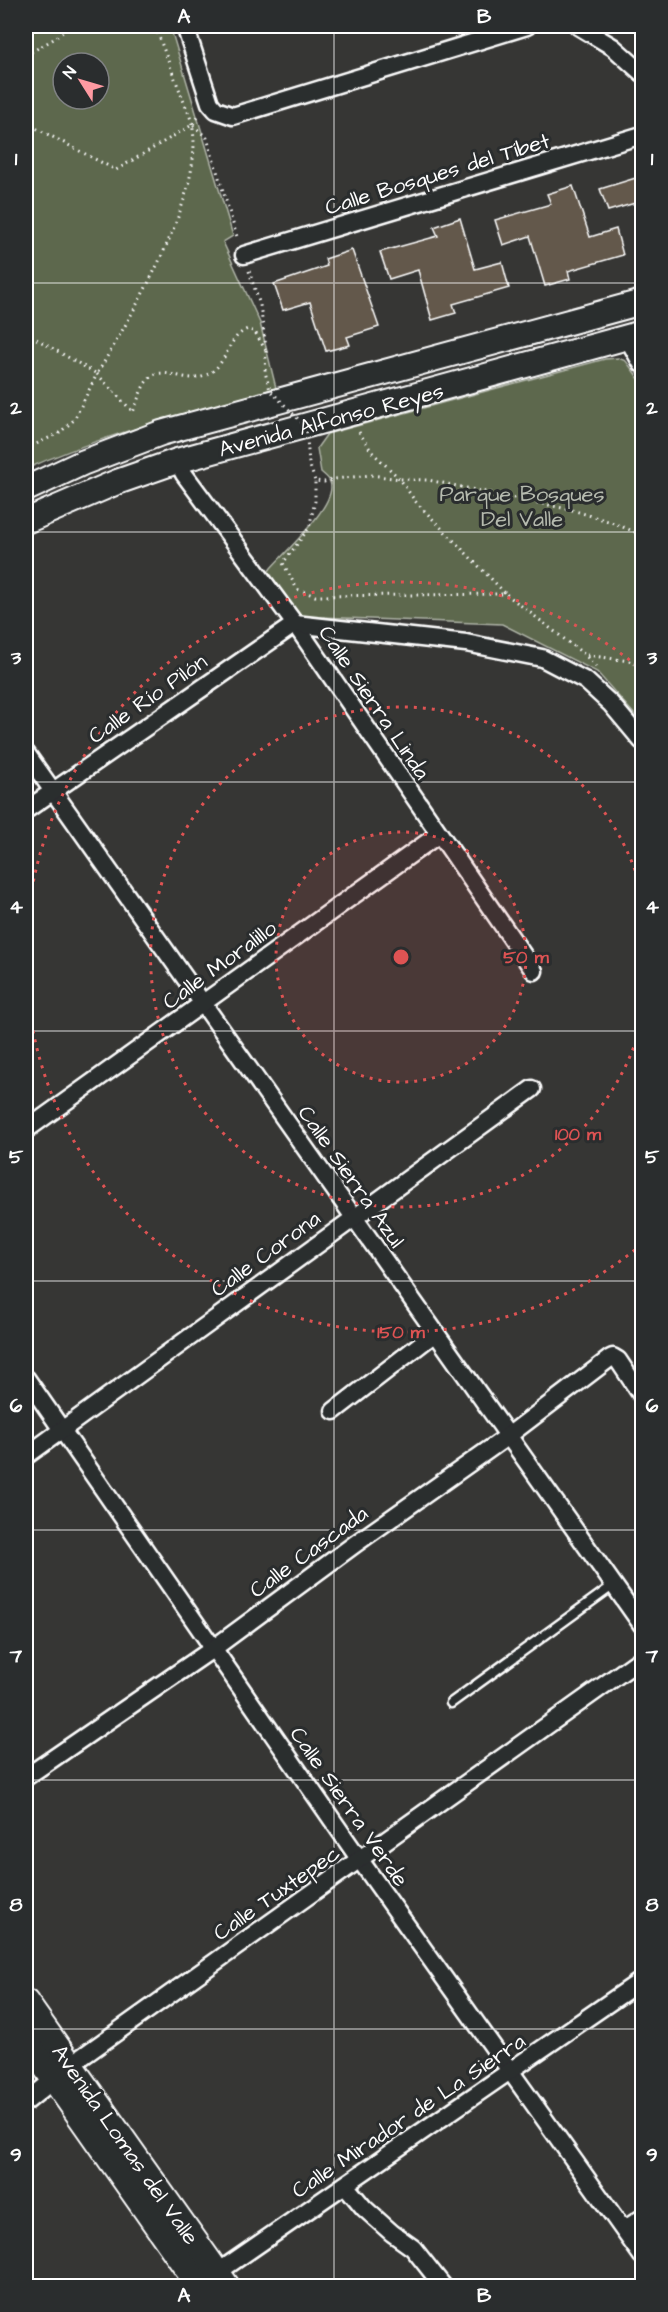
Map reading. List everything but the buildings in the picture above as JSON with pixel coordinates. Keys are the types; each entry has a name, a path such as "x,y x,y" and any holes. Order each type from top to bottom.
{"main road":[{"name":"Avenida Alfonso Reyes","path":"26,489 82,463 161,433 642,302"},
{"name":"Avenida Alfonso Reyes","path":"26,521 117,482 177,461 635,335"},
{"name":"Avenida Lomas del Valle","path":"26,2002 63,2073 210,2283"},
{"name":"Avenida Lomas del Valle","path":"26,2040 63,2073"}],"street":[{"path":"185,26 210,103 216,110 233,116 527,26"},
{"path":"578,26 613,47 642,73"},
{"name":"Calle Bosques del Tíbet","path":"244,255 642,135"},
{"path":"635,335 642,364"},
{"name":"Calle Sierra Linda","path":"177,461 184,474 295,624 534,971"},
{"path":"295,624 466,643 542,658 586,681 611,704 642,741"},
{"name":"Calle Río Pilón","path":"26,810 295,624"},
{"name":"Calle Sierra Azul","path":"26,753 642,1625"},
{"name":"Calle Moralillo","path":"26,1130 438,834"},
{"name":"Calle Corona","path":"26,1456 532,1089"},
{"path":"334,1411 435,1333"},
{"name":"Calle Cascada","path":"26,1777 214,1648 355,1544 508,1436 613,1357 618,1360 642,1396"},
{"name":"Calle Sierra Verde","path":"26,1378 360,1860 642,2256"},
{"name":"Calle Tuxtepec","path":"26,2102 63,2073 642,1658"},
{"name":"Calle Mirador de La Sierra","path":"210,2283 345,2185 642,1980"},
{"path":"345,2185 364,2208 413,2248 443,2286"},
{"path":"624,2230 642,2218"}],"lane":[{"path":"451,1703 615,1584"}],"path":[{"path":"26,55 72,26"},
{"path":"26,449 59,434 74,420 97,374 148,285 169,238 190,180 192,125 154,26"},
{"path":"26,123 116,170 192,125 210,103"},
{"path":"192,125 207,138 260,305 266,351 265,372 270,390 306,427 309,464 315,481 315,501 309,528 283,563 297,589 315,596 506,594"},
{"path":"26,333 97,374 133,412 144,385 153,375 163,373 196,379 210,374 221,363 231,342 239,332 248,329 255,332 266,351"},
{"path":"358,429 372,453 400,479 415,501 506,594 585,655 602,673"},
{"path":"315,481 324,482 371,475 428,480 572,510 611,522 642,535"},
{"path":"585,655 629,661 642,667"}],"green space":[{"path":"26,26 170,26 233,236 223,242 260,323 276,388 118,434 26,469"},
{"name":"Parque Bosques Del Valle","path":"618,358 626,361 642,383 642,723 597,672 502,624 292,616 264,585 271,568 309,527 331,491 328,478 321,472 317,448 327,434 605,359"}]}
